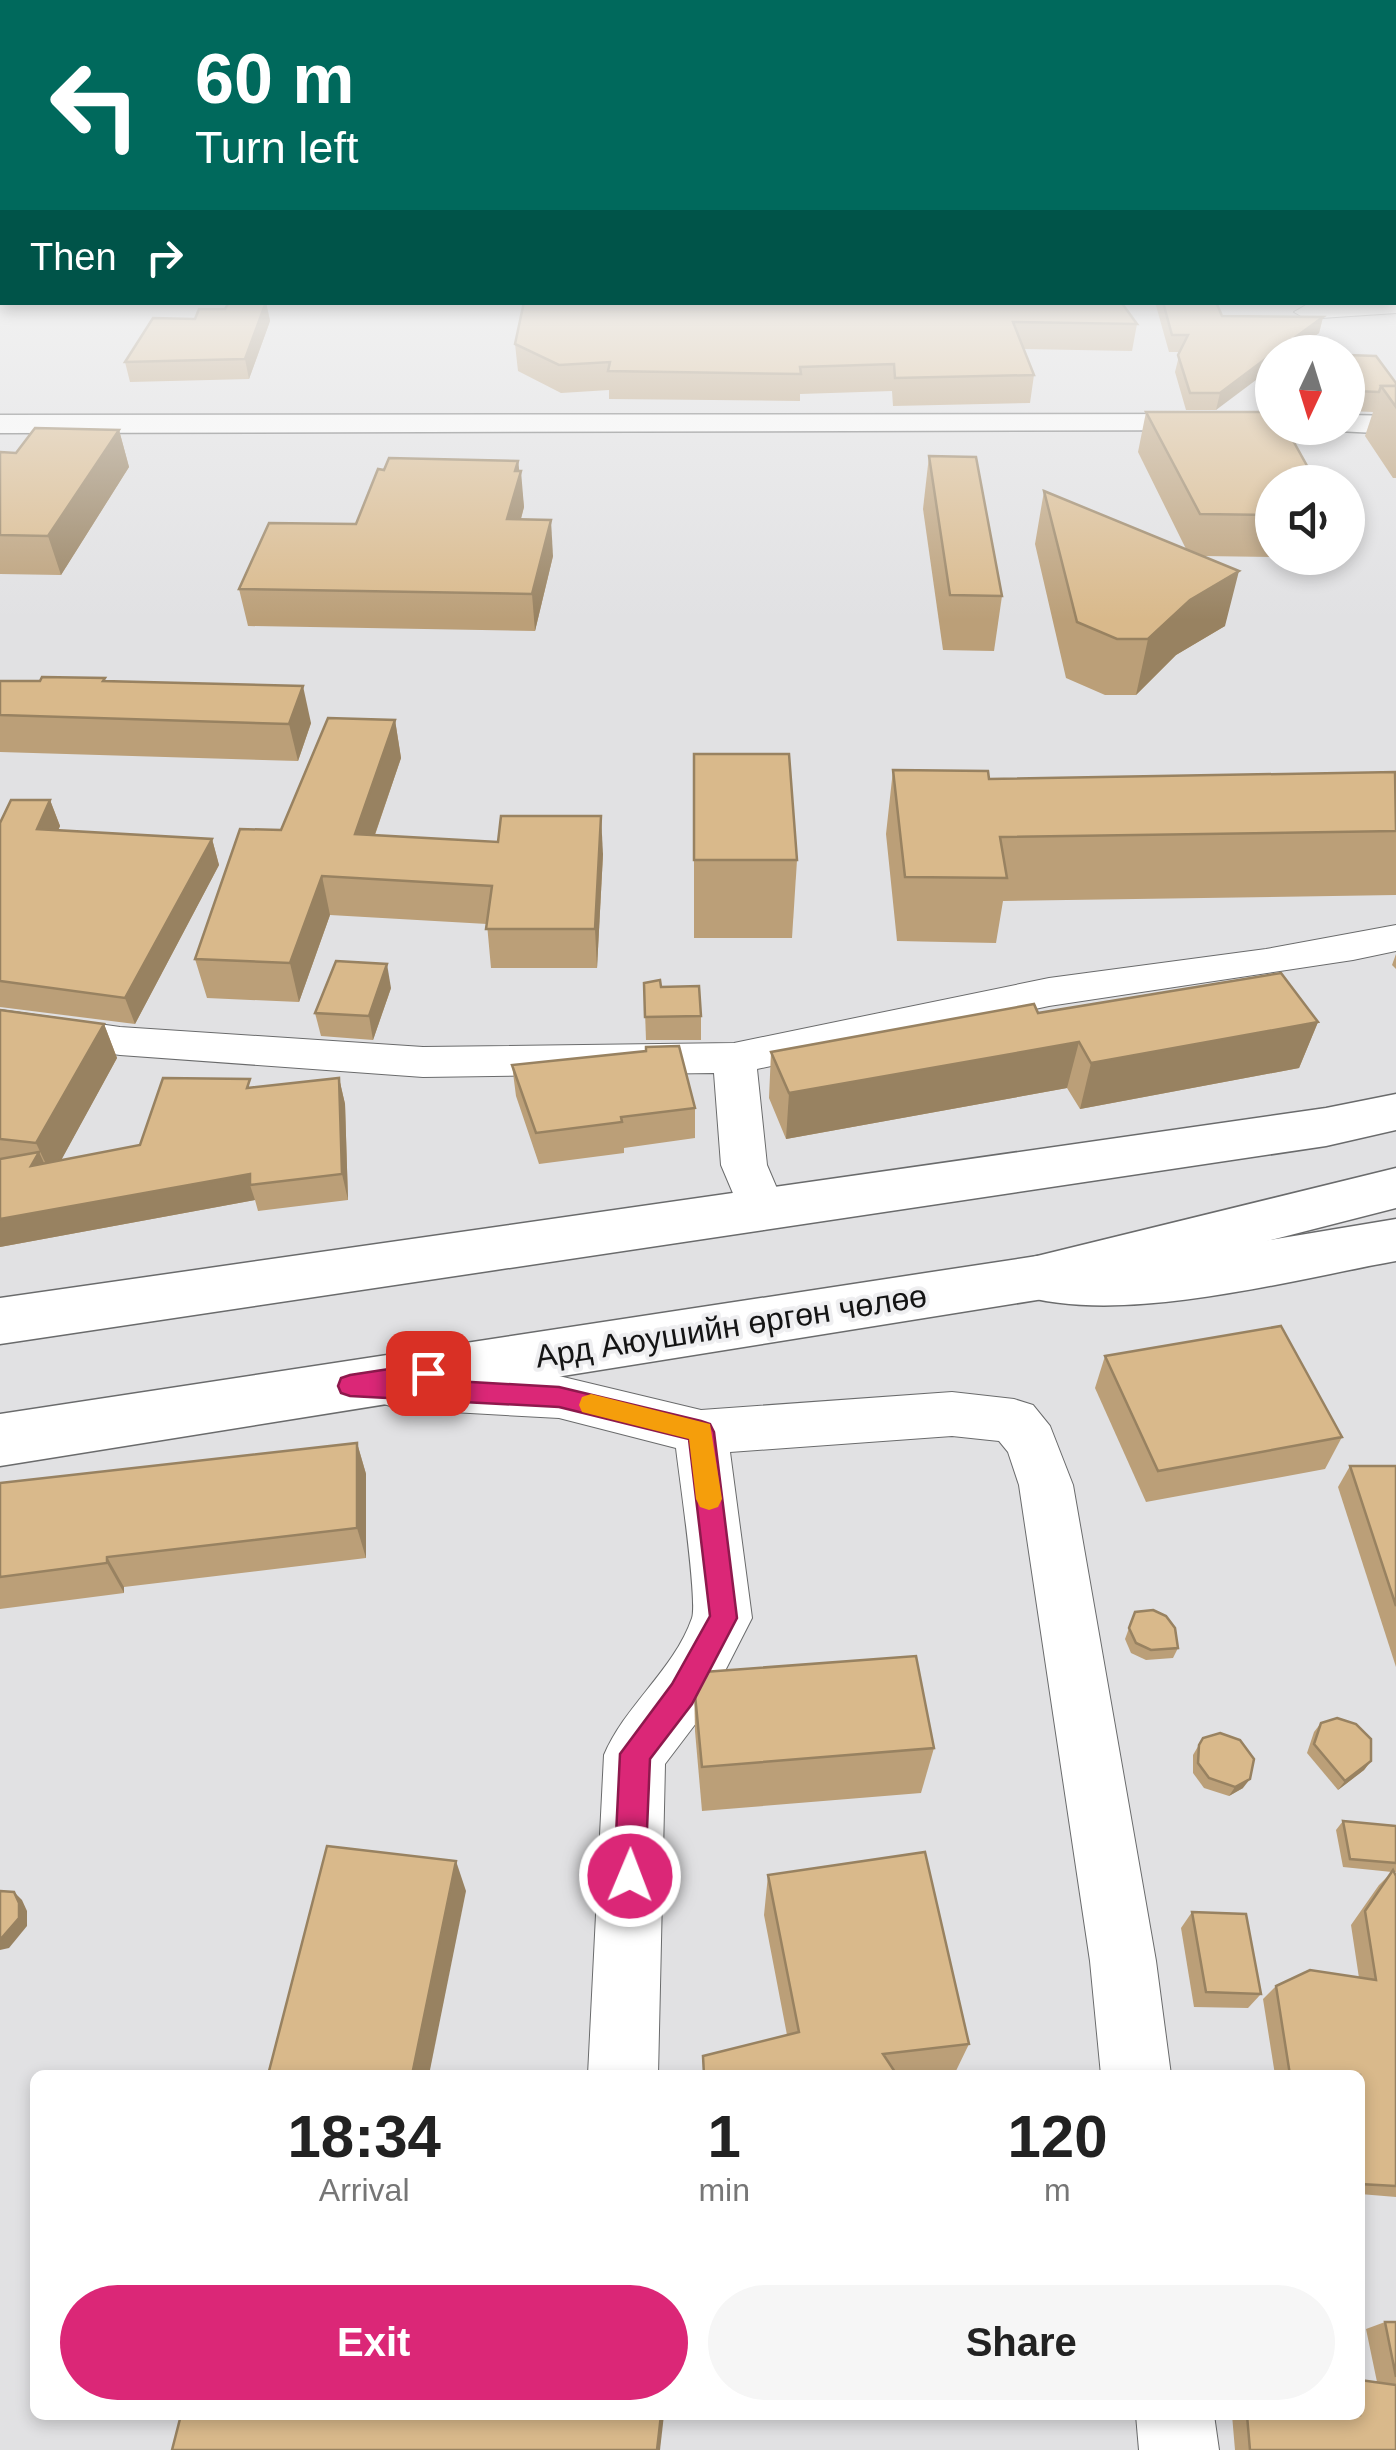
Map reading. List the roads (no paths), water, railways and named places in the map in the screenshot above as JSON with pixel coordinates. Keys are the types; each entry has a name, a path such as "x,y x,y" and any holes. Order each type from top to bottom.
{"main road":[{"path":"0,424 1255,423"},
{"path":"1365,424 1396,425"},
{"path":"0,1321 763,1212 1396,1114"},
{"name":"Ард Аюушийн өргөн чөлөө","path":"0,1440 1037,1278 1396,1188"},
{"path":"1037,1278 1137,1284 1396,1240"}],"street":[{"path":"0,1024 120,1041 423,1062 734,1058 782,1051 1048,992 1267,965 1396,938"},
{"path":"734,1058 744,1165 763,1212"},
{"path":"350,1386 559,1397 701,1432 952,1414 1014,1421 1032,1442 1046,1485 1122,1961 1135,2070"},
{"path":"623,2070 635,1754 682,1694 724,1618 701,1432"},
{"path":"1176,2420 1179,2450"}]}
